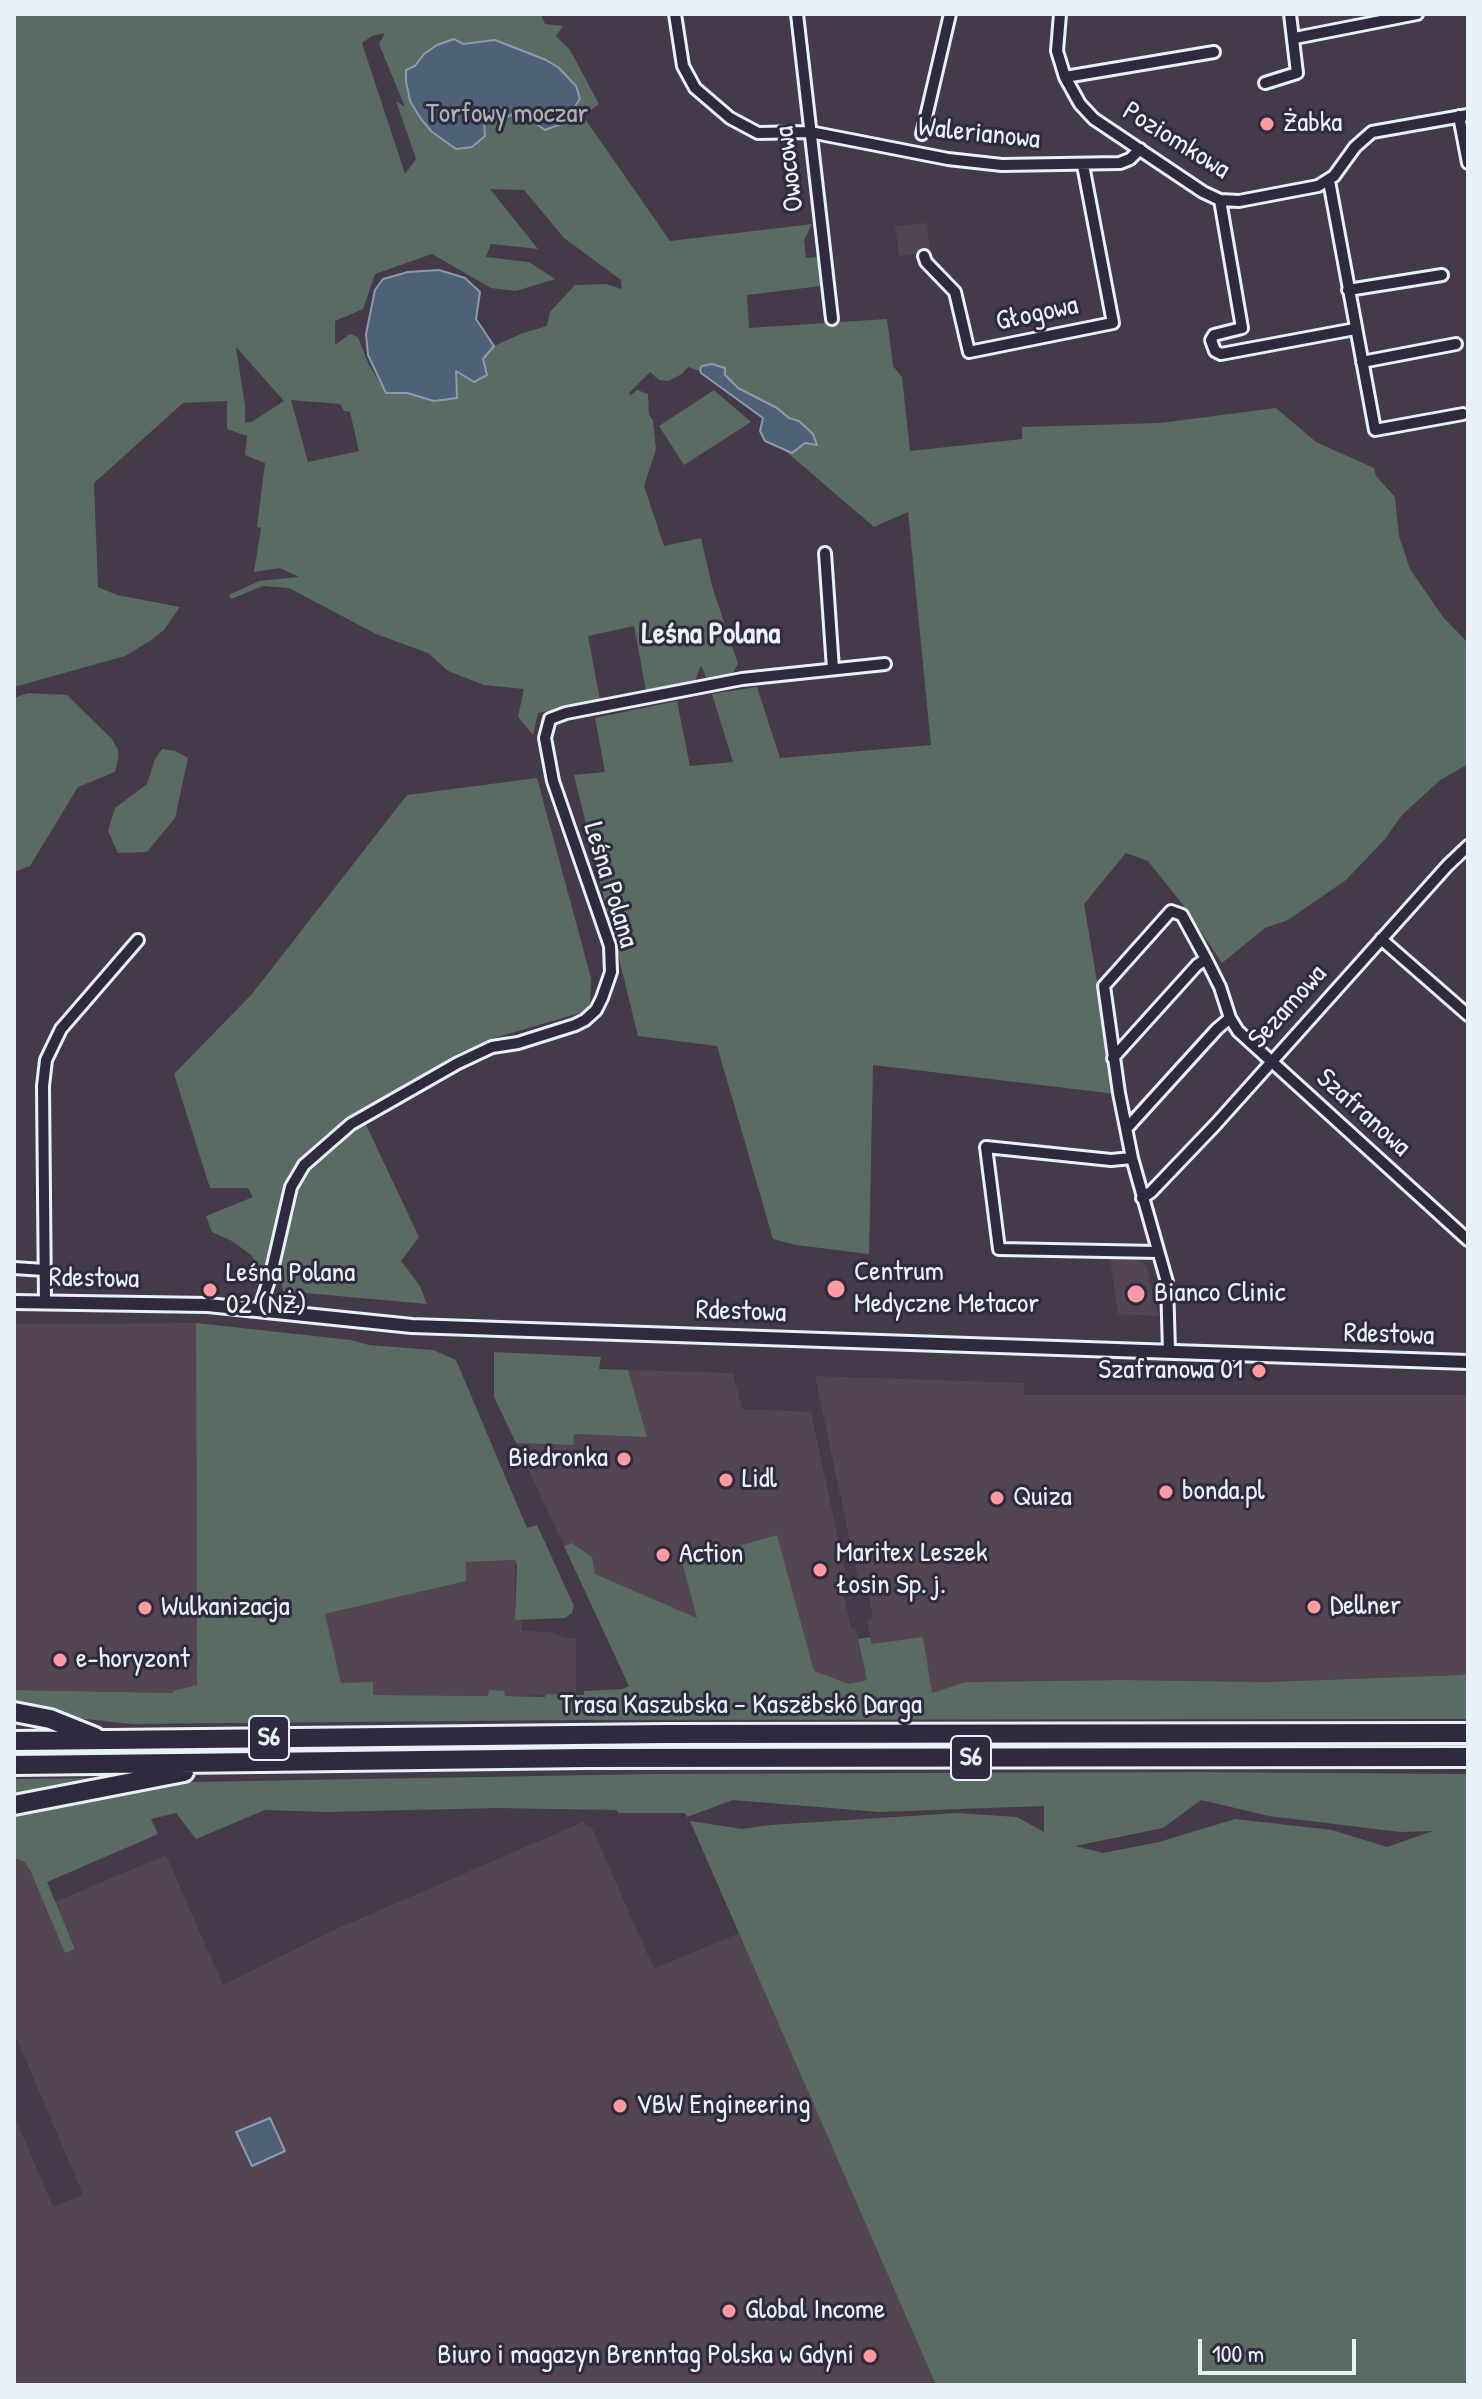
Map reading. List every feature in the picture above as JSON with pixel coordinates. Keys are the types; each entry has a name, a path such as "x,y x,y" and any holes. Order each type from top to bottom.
{"highway":[{"path":"14,1712 50,1719 101,1740"},
{"name":"Trasa Kaszubska – Kaszëbskô Darga","path":"14,1741 651,1734 1468,1733"},
{"name":"Trasa Kaszubska – Kaszëbskô Darga","path":"14,1765 603,1758 1468,1757"},
{"path":"14,1805 230,1763"}],"street":[{"name":"Walerianowa","path":"675,14 683,66 702,95 750,131 769,134 810,132 1002,165 1120,163 1130,159 1140,149"},
{"name":"Owocowa","path":"797,14 832,319"},
{"name":"Walerianowa","path":"922,134 950,14"},
{"name":"Poziomkowa","path":"1060,14 1057,51 1065,77 1080,104 1094,119 1203,192 1220,200 1239,201 1318,186 1329,181"},
{"path":"1265,83 1297,73 1290,14"},
{"path":"1295,38 1417,14"},
{"path":"1065,77 1214,52"},
{"path":"1463,414 1375,430 1329,181 1355,147 1372,132 1464,116 1468,163"},
{"name":"Głogowa","path":"924,256 955,292 969,352 1113,323 1083,165"},
{"path":"1220,200 1242,328 1214,335 1211,340 1215,351 1221,354 1355,329"},
{"path":"1348,290 1442,275"},
{"path":"1362,362 1456,344"},
{"path":"825,553 833,669"},
{"name":"Leśna Polana","path":"259,1311 291,1187 304,1165 351,1124 458,1063 492,1047 518,1043 575,1025 596,1010 602,998 611,972 610,946 553,781 545,738 550,719 566,713 742,679 885,664"},
{"name":"Sezamowa","path":"1142,1198 1151,1192 1468,846"},
{"name":"Szafranowa","path":"1169,1351 1167,1282 1132,1158 1113,1058 1104,986 1165,916 1176,911 1182,915 1206,959 1238,1031 1468,1240"},
{"path":"1381,939 1468,1015"},
{"path":"45,1302 43,1086 46,1060 61,1029 138,940"},
{"path":"1113,1058 1197,965 1206,959"},
{"path":"1127,1128 1230,1018"},
{"path":"1132,1158 1111,1160 986,1147 999,1249 1158,1252"},
{"path":"14,1268 44,1270"},
{"name":"Rdestowa","path":"14,1302 154,1303 412,1326 1468,1362"}],"shaded area":[{"path":"927,223 930,252 899,256 895,226"},
{"path":"1110,1259 1139,1260 1147,1267 1158,1316 1118,1314"},
{"path":"196,1323 197,1685 173,1693 14,1690 14,1324"},
{"path":"628,1370 733,1373 742,1409 811,1412 849,1590 844,1596 851,1629 856,1628 867,1680 849,1684 814,1672 777,1536 697,1619 595,1574 572,1543 564,1546 516,1443 572,1445 574,1434 646,1437"},
{"path":"815,1376 1024,1383 1025,1395 1468,1395 1468,1672 1463,1675 1267,1682 965,1682 931,1693 872,1644 867,1622 873,1616 868,1593 860,1588"},
{"path":"515,1560 515,1620 521,1620 522,1631 553,1632 564,1638 576,1638 576,1695 504,1696 504,1691 489,1690 489,1696 373,1695 341,1684 325,1614 465,1581 466,1562"},
{"path":"583,1822 592,1828 654,1969 739,1933 936,2385 14,2385 14,2115 53,2207 83,2195 14,2032 14,1835 75,1948 55,1902 166,1855 223,1985 334,1930"}],"green space":[{"name":"Torfowy moczar","path":"14,14 541,15 545,24 563,26 556,36 570,50 599,104 583,116 670,241 812,224 804,240 806,258 817,257 821,286 747,295 749,328 887,319 893,366 902,377 910,451 1022,439 1022,427 1160,423 1276,408 1316,442 1374,468 1376,476 1395,497 1399,536 1410,569 1443,617 1468,643 1468,764 1439,781 1402,815 1385,839 1346,880 1288,920 1265,928 1222,963 1183,905 1148,861 1126,853 1084,904 1116,1094 873,1065 869,1254 773,1239 717,1046 638,1036 574,775 605,772 595,718 677,701 690,766 733,762 712,694 757,687 780,758 931,745 908,512 874,527 783,449 794,453 797,447 808,443 799,421 733,386 724,368 711,364 702,366 700,371 688,367 668,381 659,380 650,372 629,393 631,395 637,390 648,394 656,449 644,486 664,546 701,538 712,586 738,664 732,674 707,679 701,665 695,681 646,691 634,626 588,636 600,700 538,713 533,735 518,717 524,689 484,685 448,671 428,653 376,634 289,588 263,586 231,599 229,595 259,581 299,577 280,568 254,572 261,528 257,527 265,463 245,455 247,436 227,429 227,401 183,403 94,483 98,587 117,595 180,607 164,630 125,656 14,687","holes":["385,33 379,44 405,107 396,101 416,159 405,174 362,43 372,36","490,189 524,190 564,238 621,280 622,289 606,284 575,285 550,312 547,326 494,346 483,358 487,375 474,382 455,370 456,398 434,401 407,393 386,393 369,365 358,337 350,334 335,345 335,321 363,309 375,274 432,254 491,288 516,291 555,279 529,262 486,257 491,244 538,249","236,347 284,401 245,423","291,400 340,404 344,411 350,412 359,451 308,462"]},
{"path":"714,390 751,422 684,465 659,426"},
{"path":"28,693 67,695 112,739 118,750 118,758 115,772 78,787 30,866 14,872 14,698"},
{"path":"162,749 188,758 175,818 147,852 118,853 108,831 115,808 147,784 155,759"},
{"path":"537,778 591,978 590,1010 491,1039 457,1054 360,1112 419,1237 401,1261 420,1286 427,1304 283,1291 277,1261 261,1269 251,1255 232,1241 212,1232 206,1216 253,1197 248,1188 210,1188 174,1074 252,994 407,795"},
{"path":"196,1323 433,1350 456,1360 527,1528 537,1525 574,1606 572,1613 565,1618 515,1620 515,1560 466,1562 466,1581 325,1614 341,1683 373,1682 373,1695 488,1696 489,1690 504,1691 505,1696 545,1697 546,1694 584,1695 584,1691 623,1689 629,1686 564,1546 572,1543 592,1557 595,1574 697,1618 682,1562 777,1535 814,1671 849,1684 867,1680 858,1639 870,1637 872,1644 923,1637 932,1693 965,1682 1267,1682 1462,1675 1468,1672 1468,1719 131,1724 76,1718 14,1706 14,1690 173,1693 197,1685"},
{"path":"494,1352 601,1357 599,1369 628,1370 647,1437 574,1434 573,1445 516,1443 494,1397"},
{"path":"1468,1741 1468,1748 316,1753 316,1746 566,1743"},
{"path":"173,1748 173,1754 14,1756 14,1750"},
{"path":"655,1774 1468,1774 1468,2385 936,2385 690,1821 742,1829 957,1813 1017,1817 1044,1832 1044,1806 879,1812 733,1800 687,1817 685,1813 497,1808 328,1812 265,1810 196,1839 176,1813 151,1819 158,1834 47,1882 75,1949 65,1953 31,1872 25,1862 14,1858 14,1811 146,1786 189,1782","holes":["1201,1800 1269,1816 1400,1832 1433,1831 1387,1847 1332,1830 1235,1819 1159,1842 1103,1853 1075,1846 1163,1828"]},
{"path":"108,1778 14,1800 14,1779"}],"water":[{"path":"454,39 463,44 495,40 546,60 559,68 576,86 580,99 564,123 545,130 518,111 507,117 502,108 492,108 484,119 485,136 472,147 456,149 432,132 421,119 410,101 406,81 406,70 415,66 424,54"},
{"path":"439,270 465,278 480,292 476,319 494,346 483,359 487,375 474,382 456,371 457,398 434,401 407,393 386,393 368,355 366,334 375,290 383,279 408,272"},
{"path":"712,364 725,368 725,375 738,388 799,421 813,434 817,445 805,443 792,453 765,441 760,431 763,418 701,373 702,366"},
{"path":"270,2118 285,2151 252,2166 236,2132"}],"place":[{"name":"Żabka","path":"1267,124"},
{"name":"Centrum Medyczne Metacor","path":"836,1289"},
{"name":"Leśna Polana 02 (NŻ)","path":"210,1290"},
{"name":"Bianco Clinic","path":"1136,1294"},
{"name":"Szafranowa 01","path":"1259,1371"},
{"name":"Biedronka","path":"624,1459"},
{"name":"Lidl","path":"726,1480"},
{"name":"bonda.pl","path":"1166,1492"},
{"name":"Quiza","path":"997,1498"},
{"name":"Action","path":"663,1555"},
{"name":"Maritex Leszek Łosin Sp. j.","path":"820,1570"},
{"name":"Dellner","path":"1314,1607"},
{"name":"Wulkanizacja","path":"145,1608"},
{"name":"e-horyzont","path":"60,1660"},
{"name":"VBW Engineering","path":"620,2106"},
{"name":"Global Income","path":"729,2311"},
{"name":"Biuro i magazyn Brenntag Polska w Gdyni","path":"870,2356"}],"district":[{"name":"Leśna Polana","path":"711,635"}]}
